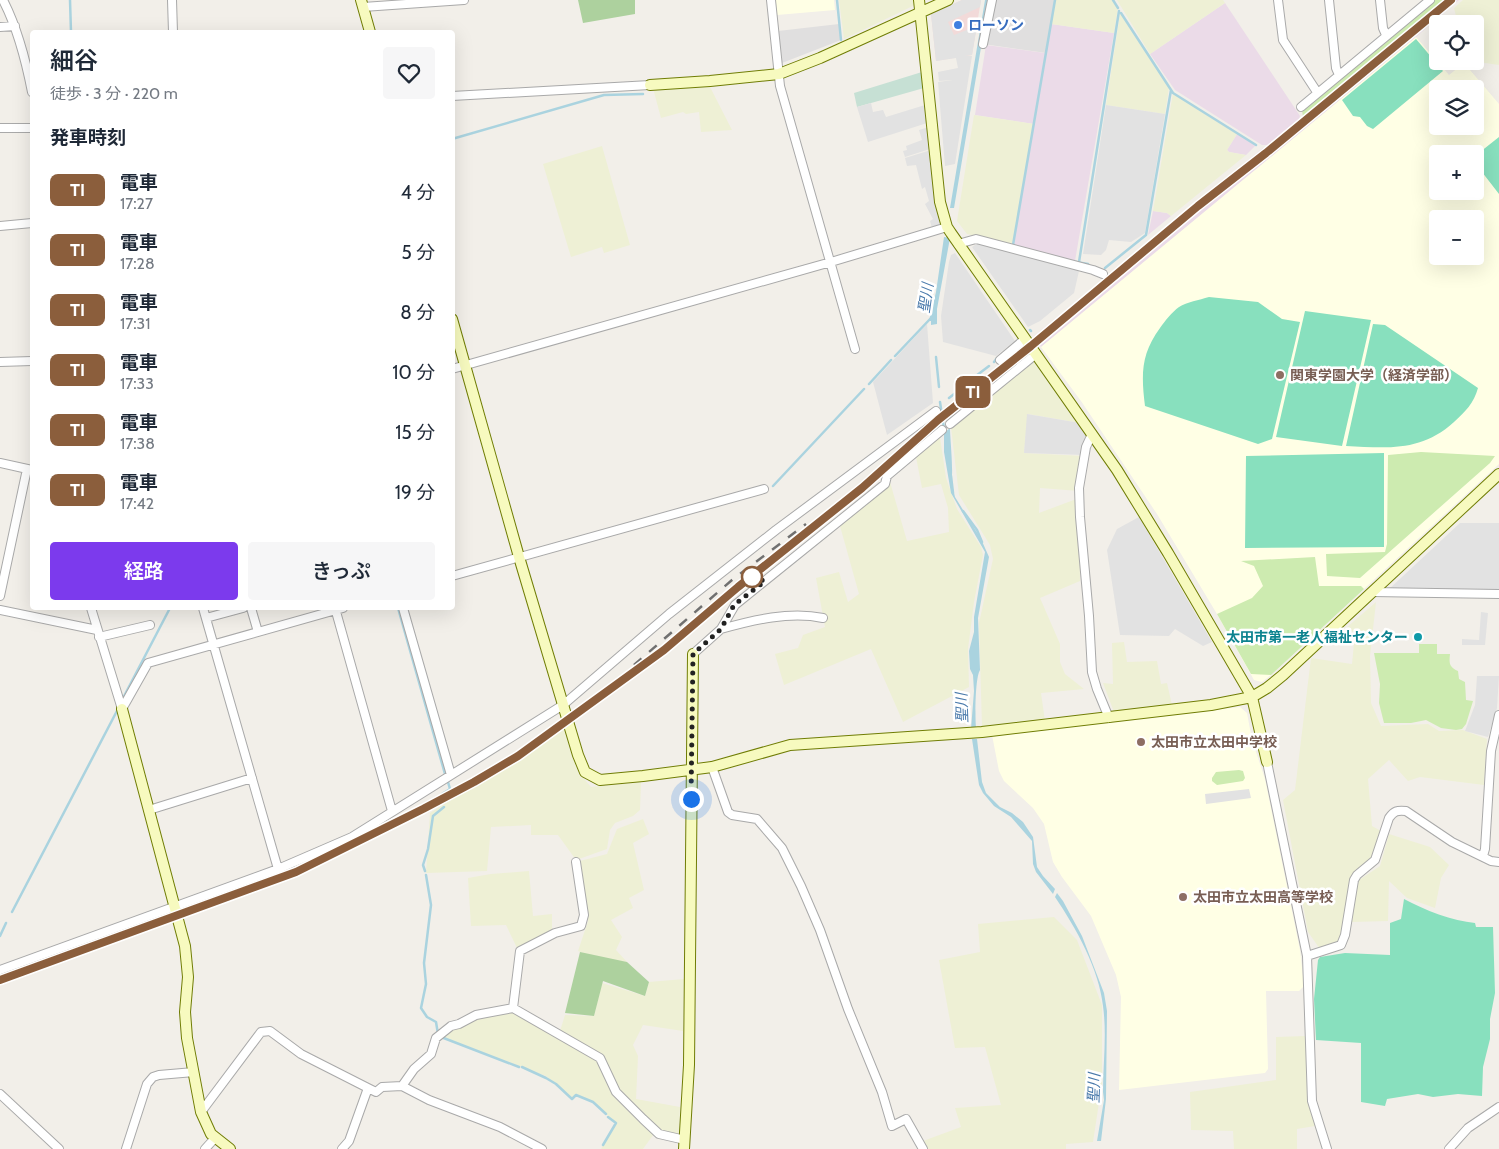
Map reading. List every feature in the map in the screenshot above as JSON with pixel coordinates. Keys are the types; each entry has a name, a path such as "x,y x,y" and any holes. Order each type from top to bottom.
{"street":[{"path":"3,0 15,26 30,84"},
{"path":"172,0 173,30"},
{"path":"369,30 362,4 464,0"},
{"path":"771,0 780,86 855,350"},
{"path":"919,0 940,202 947,227 1092,434 1142,510 1255,705 1307,956 1312,1101 1327,1149"},
{"path":"455,96 710,81 779,74 820,58 948,0"},
{"path":"983,44 992,0"},
{"path":"1278,0 1283,40 1317,92"},
{"path":"1329,0 1336,68 1339,74"},
{"path":"1380,0 1383,28 1386,35"},
{"path":"1301,107 1430,0"},
{"path":"0,27 15,26"},
{"path":"0,128 30,128"},
{"path":"0,226 30,223"},
{"path":"455,368 831,262 947,227"},
{"path":"958,244 976,239 1103,274"},
{"path":"455,329 519,558 578,755 585,772 600,780 712,767 790,745 977,732 1109,718 1211,705 1252,697 1283,675 1499,474"},
{"path":"1000,360 1025,339"},
{"path":"950,424 1036,354"},
{"path":"0,362 30,361"},
{"path":"0,970 278,869 352,837 563,705 669,614 776,530 936,410"},
{"path":"402,1086 414,1069 431,1054 436,1038 451,1026 476,1015 513,1008 600,1058 616,1092 659,1134 684,1145 689,1065 693,654 721,629 734,605 885,484 887,476 942,430"},
{"path":"1092,434 1086,447 1079,488 1080,516 1092,672 1109,718"},
{"path":"0,463 30,469 0,596"},
{"path":"455,575 764,489"},
{"path":"1372,592 1499,594"},
{"path":"0,610 98,633 150,625"},
{"path":"92,610 122,709 186,954 188,977 185,1012 187,1038 201,1112 210,1134 230,1149"},
{"path":"204,610 278,869"},
{"path":"206,618 236,610"},
{"path":"252,610 258,632"},
{"path":"122,709 148,663 331,610"},
{"path":"339,610 392,811"},
{"path":"404,610 451,775"},
{"path":"721,629 755,619 810,615 823,618"},
{"path":"1484,856 1486,849 1491,751 1499,715"},
{"path":"712,767 728,812 732,815 758,819 782,848 820,930 848,1009 882,1092 892,1126 906,1119 923,1149"},
{"path":"149,810 252,778"},
{"path":"1307,956 1341,945 1354,880 1375,860 1393,812 1398,810 1406,811 1452,842 1491,861 1499,862"},
{"path":"513,1008 520,951 555,933 581,926 584,915 576,862"},
{"path":"201,1112 261,1032 270,1031 301,1054 376,1092 382,1087 402,1086 429,1100 500,1127 542,1149"},
{"path":"126,1149 147,1084 153,1077 194,1072"},
{"path":"342,1149 349,1141 368,1088"},
{"path":"0,1094 59,1149"},
{"path":"1449,1149 1468,1128 1499,1107"},
{"path":"205,1149 215,1138"}],"shaded area":[{"path":"775,0 834,0 835,10 777,15"},
{"path":"839,0 916,0 917,4 844,39"},
{"path":"962,0 981,0 972,55 936,61 931,14"},
{"path":"962,0 981,0 980,7 948,22 954,35 977,26 972,55 965,56 972,56 955,164 945,166 938,82 953,80 939,81 938,72 958,68 956,58 936,61 931,14"},
{"path":"992,0 1055,0 1046,53 983,44"},
{"path":"1055,0 1113,0 1118,8 1114,33 1051,24"},
{"path":"1117,0 1223,0 1225,3 1150,54"},
{"path":"1435,0 1459,0 1442,15 1429,15 1429,26 1416,37 1041,347 1034,336 1303,117 1302,109"},
{"path":"1463,0 1499,0 1499,65 1484,63 1484,15 1456,15 1454,8"},
{"path":"1225,3 1300,116 1299,119 1268,145 1262,145 1175,90 1150,54"},
{"path":"1121,13 1169,88 1165,114 1106,105"},
{"path":"839,24 841,40 782,63 778,31"},
{"path":"1051,24 1114,33 1075,261 1072,262 1013,245 1034,124 975,115 986,45 1045,53"},
{"name":"関東学園大学（経済学部）","path":"1416,37 1429,52 1429,70 1445,70 1449,75 1455,70 1470,70 1479,80 1429,80 1429,135 1484,135 1484,86 1499,104 1499,464 1262,682 1254,680 1157,514 1081,401 1041,347"},
{"path":"922,72 924,88 857,107 854,93"},
{"path":"710,87 732,130 701,132 699,112 686,114 683,112 661,118 654,92 656,88"},
{"path":"1173,93 1237,134 1227,150 1246,155 1171,216 1167,213 1153,211"},
{"path":"871,103 873,112 883,110 886,117 925,105 927,123 868,142 857,107"},
{"path":"1106,105 1165,114 1145,233 1131,242 1109,240 1106,250 1101,255 1083,254"},
{"path":"974,115 1034,124 1013,245 967,234 957,221"},
{"path":"929,127 930,149 905,157 903,151 907,150 906,146 922,140 919,130"},
{"path":"1237,134 1256,145 1246,155 1227,150"},
{"path":"602,146 630,245 604,253 602,247 571,257 543,164"},
{"path":"931,150 942,222 939,226 932,228 930,221 933,219 925,204 929,201 925,187 922,189 916,165 907,166 905,158"},
{"path":"1153,211 1167,213 1171,216 1148,235"},
{"path":"978,243 1079,271 1074,293 1040,321 1028,327 972,247"},
{"path":"955,253 1015,341 996,356 943,342 941,316 949,262 951,255"},
{"path":"927,324 933,403 887,435 873,382"},
{"path":"1036,359 1080,423 1028,414 1024,453 1084,456 1079,491 1040,488 1039,513 1079,498 1080,581 1040,598 1060,644 1060,662 1065,674 1084,689 1041,693 1045,721 982,727 979,623 993,559 990,545 959,495 951,427"},
{"path":"1027,414 1080,423 1089,435 1084,455 1024,453"},
{"path":"940,437 946,478 957,509 981,547 983,555 968,649 969,687 903,722 871,649 784,685 775,654 798,648 803,635 825,627 816,578 839,572 848,602 859,594 840,526 890,482 907,541 949,532 948,508 941,484 922,488 916,457"},
{"path":"1139,517 1212,642 1203,646 1175,629 1169,636 1120,635 1107,550 1117,529"},
{"path":"1460,523 1499,523 1499,590 1388,590"},
{"path":"1376,602 1370,656 1371,703 1381,726 1428,724 1439,731 1463,730 1487,739 1484,785 1420,777 1408,781 1389,760 1368,779 1372,826 1381,831 1374,862 1352,877 1340,942 1320,949 1308,932 1283,800 1295,790 1311,658 1352,664 1355,633 1346,628"},
{"path":"1481,612 1488,613 1485,645 1462,645 1462,639 1479,640"},
{"path":"1124,642 1127,662 1157,661 1161,684 1167,683 1172,705 1114,712 1103,683 1113,684 1112,643"},
{"path":"1477,676 1499,676 1497,708 1488,737 1465,731 1475,705"},
{"name":"太田市立太田高等学校","path":"1240,707 1247,713 1252,740 1265,779 1300,950 1304,986 1299,991 1266,991 1268,1069 1265,1073 1119,1090 1121,997 1116,975 1091,916 1053,862 1044,824 1033,808 1004,781 999,771 992,735"},
{"path":"566,727 579,773 591,787 641,782 640,810 633,816 615,823 610,830 607,849 576,860 558,835 531,835 531,825 491,827 487,871 426,873 430,813"},
{"path":"1249,789 1251,798 1206,804 1205,794"},
{"path":"643,819 649,834 633,843 644,890 629,898 633,908 611,920 622,937 616,950 627,962 590,956 578,951 588,921 576,862 607,854 617,829"},
{"path":"1389,834 1430,847 1449,865 1441,878 1435,908 1407,898 1389,881 1388,921 1352,922 1359,880 1380,866"},
{"path":"529,871 533,916 552,914 552,932 518,950 506,925 471,926 468,878"},
{"path":"1054,917 1077,940 1102,1005 1102,1083 1093,1142 1066,1144 1066,1149 928,1149 923,1141 961,1127 955,1108 1001,1105 985,1047 955,1048 939,960 980,952 978,924"},
{"path":"684,979 683,1031 643,1025 633,1045 638,1056 636,1099 680,1107 679,1136 656,1131 643,1149 601,1149 616,1123 593,1102 576,1094 572,1099 546,1076 439,1036 465,1021 513,1010 597,1059 620,1093 602,1057 560,1031 565,1015 594,1016 602,983 645,996 649,982"},
{"path":"1306,1036 1307,1099 1315,1126 1297,1129 1297,1149 1234,1149 1233,1131 1191,1130 1190,1092 1276,1080 1276,1037"}],"green space":[{"path":"578,0 635,0 635,14 583,23"},
{"path":"1435,0 1444,0 1303,117 1302,109"},
{"path":"1416,39 1429,54 1429,70 1443,71 1432,80 1429,80 1429,83 1373,129 1367,126 1360,117 1353,116 1342,100"},
{"path":"1499,137 1499,194 1484,175 1484,149"},
{"path":"1209,297 1258,302 1282,319 1300,322 1272,439 1258,444 1145,406 1144,365 1149,347 1154,338 1166,320 1179,307 1189,302"},
{"path":"1305,311 1371,320 1342,446 1276,437"},
{"path":"1373,324 1385,325 1478,388 1472,403 1442,432 1429,439 1403,446 1346,446"},
{"path":"1421,452 1495,456 1490,463 1360,578 1327,576 1326,554 1385,552 1387,544 1388,455"},
{"path":"1384,453 1384,547 1245,548 1246,456"},
{"path":"1315,557 1319,586 1361,586 1364,589 1271,675 1251,674 1217,614 1252,598 1263,586 1254,566 1241,561"},
{"path":"1419,644 1437,644 1437,654 1450,654 1450,664 1458,671 1459,679 1465,682 1466,700 1473,701 1466,724 1462,729 1441,728 1426,720 1411,723 1384,723 1379,703 1380,684 1374,653 1419,653"},
{"path":"1243,771 1245,778 1243,781 1217,785 1212,781 1216,772"},
{"path":"1404,899 1439,914 1475,923 1476,927 1493,927 1495,993 1490,1019 1490,1039 1483,1067 1482,1096 1458,1094 1433,1097 1418,1094 1387,1099 1385,1106 1361,1102 1361,1043 1316,1040 1314,999 1318,960 1320,957 1345,953 1390,955 1390,923 1401,919"},
{"path":"580,952 627,962 649,982 645,996 603,981 594,1016 565,1013"}],"water":[{"path":"985,0 989,0 954,208 950,208"},
{"path":"944,237 950,238 937,309 937,324 931,325 931,321 929,321 936,292"},
{"path":"950,428 951,480 955,497 981,539 989,557 978,618 980,670 976,689 976,728 971,729 974,691 969,651 974,632 974,617 985,552 951,493 944,452 944,433"},
{"path":"972,739 977,739 982,782 986,793 1000,807 1012,813 1023,822 1033,837 1037,867 1055,889 1053,894 1036,872 1033,864 1032,841 1011,817 994,806 983,793 979,785"},
{"path":"1057,893 1082,936 1104,993 1107,1011 1106,1099 1101,1141 1097,1141 1104,1100 1105,1028 1101,992 1092,963 1071,922 1055,897"}],"waterway":[{"path":"70,0 71,30"},
{"path":"837,0 841,40"},
{"path":"1015,246 1013,245 1055,0"},
{"path":"1113,0 1118,8"},
{"path":"1079,262 1119,11"},
{"path":"1121,13 1173,93 1256,145"},
{"path":"1105,268 1146,235 1171,90"},
{"path":"455,138 604,95 643,94"},
{"path":"1076,262 1088,264"},
{"path":"895,356 931,318"},
{"name":"聖川","path":"936,357 939,387"},
{"path":"994,362 997,358"},
{"path":"869,384 891,360"},
{"path":"968,382 989,366"},
{"path":"949,398 963,387"},
{"path":"773,486 864,389"},
{"name":"聖川","path":"940,402 944,429"},
{"name":"聖川","path":"951,476 953,493"},
{"name":"聖川","path":"963,511 977,530 982,542"},
{"path":"121,702 169,610"},
{"path":"399,610 445,774"},
{"path":"12,912 119,707"},
{"path":"441,797 442,794 450,789 448,782"},
{"path":"425,871 423,865 428,849 433,816 444,807"},
{"path":"426,875 431,905 424,963 426,984 421,1008 427,1017 436,1022 438,1034"},
{"path":"0,936 6,923"},
{"path":"441,1037 519,1067"},
{"path":"522,1067 556,1084 572,1099 576,1095 593,1102 606,1114"},
{"path":"603,1145 616,1123 608,1117"}],"railway":[{"path":"0,980 296,872 389,827 474,782 518,755 664,650 738,587 862,488 939,420 1036,343 1199,206 1451,0"},
{"path":"634,665 732,580 806,524"}],"train":[{"name":"TI","path":"0,980 296,872 389,827 474,782 518,756 664,650 738,587 862,488 938,420 1031,346 1198,206 1266,153 1451,0"}],"place":[{"name":"ローソン","path":"958,25"},
{"name":"関東学園大学（経済学部）","path":"1280,375"},
{"name":"太田市第一老人福祉センター","path":"1418,637"},
{"name":"太田市立太田中学校","path":"1141,742"},
{"name":"太田市立太田高等学校","path":"1183,897"}],"route":[{"path":"691,799 693,654 721,629 734,605 765,581 752,577"}]}
